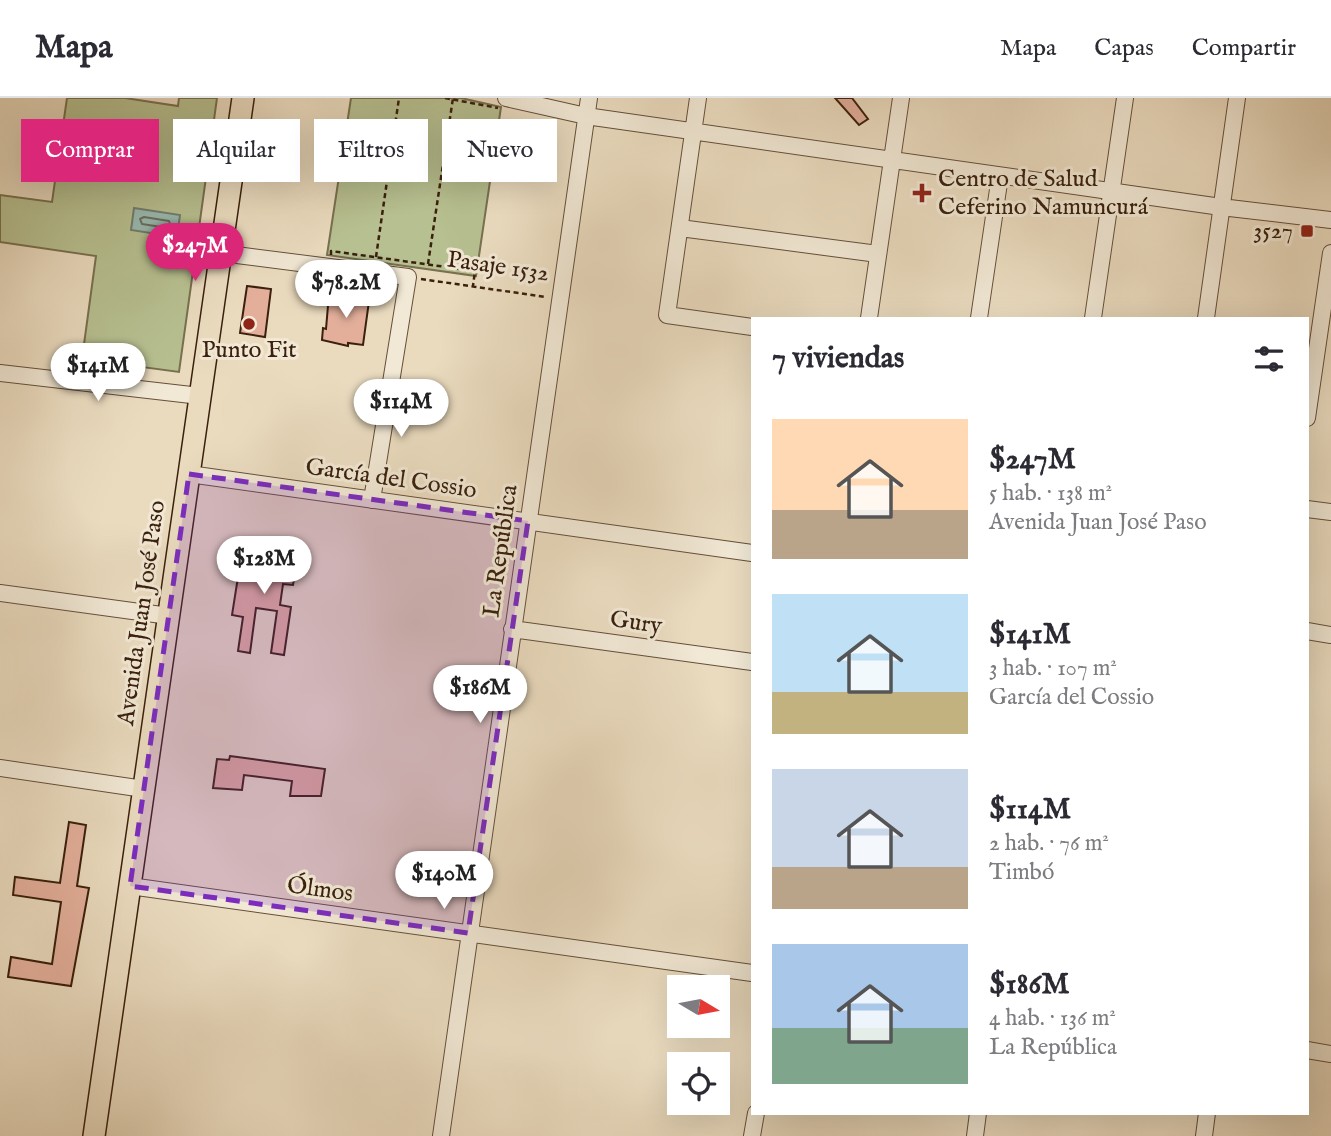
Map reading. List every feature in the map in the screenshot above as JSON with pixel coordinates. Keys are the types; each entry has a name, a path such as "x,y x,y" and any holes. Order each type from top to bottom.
{"main road":[{"name":"Avenida Juan José Paso","path":"94,1136 243,98"}],"street":[{"path":"506,98 586,116 693,132 1221,208 1331,220"},
{"name":"La República","path":"442,1136 468,933 589,98"},
{"path":"698,98 667,315 751,327"},
{"path":"869,317 901,98"},
{"path":"1093,317 1125,98"},
{"path":"1206,317 1237,98"},
{"path":"979,317 1000,176"},
{"path":"680,228 878,254"},
{"path":"220,253 408,277 372,500"},
{"path":"1309,404 1331,253"},
{"path":"0,373 200,396"},
{"name":"García del Cossio","path":"189,474 751,553"},
{"path":"1309,509 1331,512"},
{"path":"0,593 169,616"},
{"name":"Gury","path":"512,629 751,663"},
{"path":"1309,631 1331,635"},
{"path":"0,768 144,789"},
{"name":"Ólmos","path":"130,886 751,973"},
{"path":"1309,1050 1331,1054"},
{"path":"752,1136 756,1115"},
{"path":"975,1136 978,1115"},
{"path":"1204,1136 1207,1115"}],"path":[{"path":"376,257 399,98"},
{"path":"445,98 498,110 500,98"},
{"path":"428,264 453,99"},
{"name":"Pasaje 1532","path":"408,277 560,299"}],"highlighted area":[{"path":"189,474 528,521 468,933 130,886"}],"green space":[{"path":"67,98 125,98 178,106 179,98 217,98 214,119 173,119 173,182 205,182 179,372 82,359 96,256 0,242 0,195 52,202 55,182 159,182 159,119 64,119"},
{"path":"351,98 461,98 501,107 499,119 442,119 442,182 490,182 476,276 327,255 338,182 428,182 428,119 348,119"}],"water":[{"path":"134,208 180,215 177,237 131,230"}],"building":[{"path":"835,98 852,98 868,119 859,125"},
{"path":"247,286 271,289 265,337 240,333"},
{"path":"329,294 369,301 363,345 348,343 348,346 322,340 323,328 326,329"},
{"path":"253,539 266,541 261,574 280,577 285,544 299,546 293,585 283,584 280,605 291,607 284,655 271,653 277,611 256,608 250,653 238,651 243,617 232,615 238,577 243,578 244,572 248,572"},
{"path":"230,756 325,769 321,796 290,796 292,781 244,775 242,790 213,788 217,759 229,760"},
{"path":"69,822 86,825 77,886 89,888 71,986 8,977 11,957 52,964 61,902 13,895 15,877 60,883"}],"place":[{"name":"Centro de Salud Ceferino Namuncurá","path":"922,193"},
{"name":"3527","path":"1307,231"},
{"name":"Punto Fit","path":"249,324"}]}
